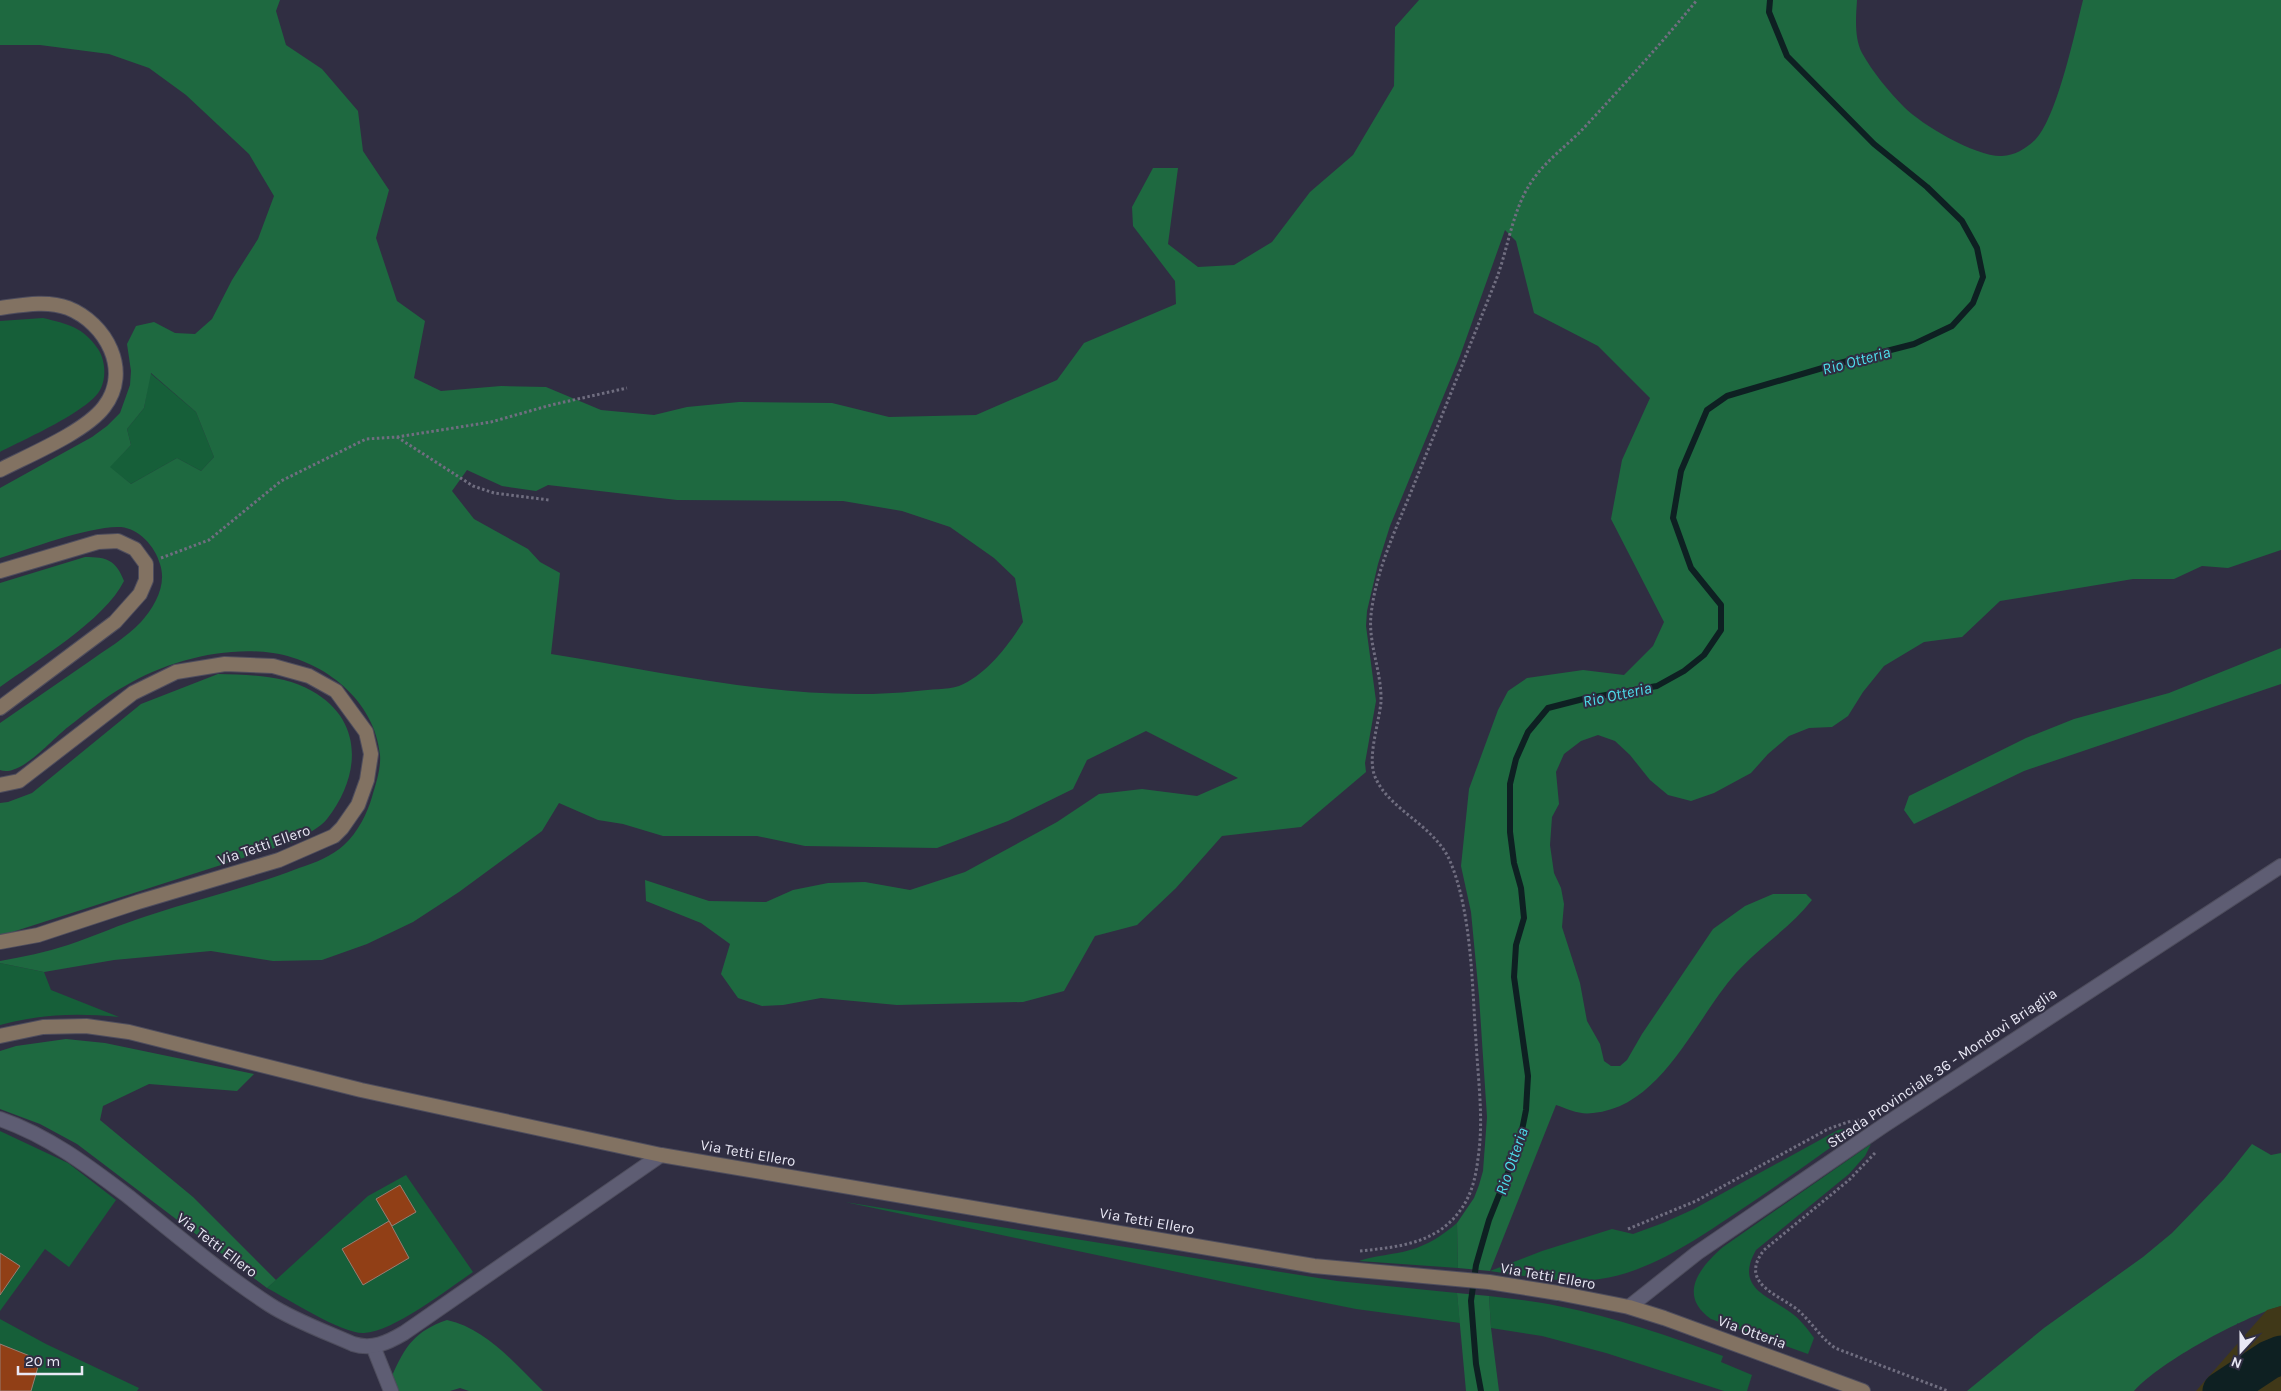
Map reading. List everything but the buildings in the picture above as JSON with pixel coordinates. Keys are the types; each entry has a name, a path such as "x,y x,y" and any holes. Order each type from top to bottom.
{"main road":[{"path":"0,308 46,304 67,308 86,318 103,333 114,354 116,372 113,390 105,407 90,420 64,437 0,470"},
{"path":"0,571 98,542 118,540 135,549 146,564 146,580 140,594 115,622 0,708"},
{"name":"Via Tetti Ellero","path":"0,785 19,781 140,690 176,672 224,664 273,666 309,676 336,691 366,732 371,754 367,780 358,805 334,836 279,860 138,902 38,935 0,942"},
{"name":"Via Tetti Ellero","path":"0,1036 43,1027 86,1026 129,1032 361,1090 661,1155 1337,1269 1489,1282 1558,1293 1629,1308"},
{"name":"Via Otteria","path":"1629,1308 1738,1344 1863,1391"}],"street":[{"name":"Strada Provinciale 36 - Mondovì Briaglia","path":"1629,1308 1697,1253 1883,1126 2281,866"},
{"name":"Via Tetti Ellero","path":"0,1119 22,1126 57,1144 227,1274 272,1306 353,1344 366,1347 389,1342 404,1333 661,1155"},
{"path":"374,1346 391,1391"}],"path":[{"path":"1337,1269 1352,1254 1419,1242 1448,1224 1460,1211 1471,1192 1477,1168 1480,1143 1473,993 1460,891 1451,864 1443,848 1421,824 1387,795 1378,782 1373,768 1381,699 1371,620 1379,579 1399,523 1499,272 1518,210 1529,185 1538,172 1577,134 1656,49 1697,0"},
{"path":"146,564 209,540 281,481 366,439 397,437 491,422 551,405 627,388"},
{"path":"397,437 473,486 494,493 550,500"},
{"path":"1628,1229 1696,1201 1840,1124 1859,1120 1871,1121 1883,1126 1881,1140 1872,1159 1764,1250 1757,1261 1758,1278 1766,1290 1796,1309 1821,1337 1835,1348 1948,1391"}],"green space":[{"path":"0,0 280,0 276,11 286,45 322,69 358,111 363,151 389,190 376,238 397,301 425,321 414,378 441,391 501,386 546,387 601,410 654,415 687,407 739,402 832,403 889,417 976,415 1057,380 1084,343 1176,304 1175,281 1133,226 1132,207 1153,168 1178,168 1168,244 1198,267 1234,265 1272,242 1310,192 1353,155 1394,86 1395,27 1419,0 1857,0 1856,27 1859,47 1876,74 1898,101 1912,114 1950,139 1978,151 2002,156 2024,149 2035,140 2043,129 2058,94 2083,0 2281,0 2281,550 2228,568 2202,566 2174,579 2133,579 2000,601 1962,637 1924,642 1884,666 1863,692 1848,716 1832,727 1809,728 1789,736 1768,754 1751,773 1714,793 1691,801 1668,795 1650,780 1630,755 1615,741 1598,735 1581,741 1564,754 1556,772 1559,804 1552,817 1550,845 1554,873 1561,888 1564,904 1562,927 1580,983 1587,1021 1600,1044 1604,1061 1611,1066 1620,1066 1627,1060 1642,1034 1713,929 1745,906 1773,894 1806,894 1812,900 1794,920 1736,973 1675,1058 1658,1078 1639,1095 1617,1107 1593,1113 1578,1112 1556,1105 1490,1271 1458,1268 1457,1223 1474,1198 1483,1171 1487,1117 1471,912 1461,866 1469,789 1498,710 1508,691 1527,678 1583,670 1624,675 1653,646 1664,622 1611,519 1622,460 1650,398 1598,346 1534,313 1516,241 1505,230 1460,356 1390,526 1378,564 1367,611 1366,626 1376,701 1365,763 1366,772 1301,827 1222,836 1176,888 1137,925 1095,936 1064,991 1023,1002 897,1005 821,998 783,1005 762,1006 738,998 721,974 730,944 701,923 646,901 645,880 709,901 766,902 793,890 828,883 865,882 910,890 965,872 1057,822 1099,794 1142,789 1197,796 1238,778 1146,731 1087,760 1073,789 1008,821 937,848 805,846 757,836 663,836 623,824 598,820 559,803 542,831 459,892 413,922 367,944 322,960 273,961 211,951 114,960 44,972 0,963 0,961 68,945 137,919 280,875 329,856 349,840 361,823 372,797 378,776 380,755 376,735 368,717 358,701 344,687 311,665 292,657 254,651 216,654 196,658 159,669 141,677 96,705 26,763 8,771 0,770 0,723 115,644 135,628 155,602 161,587 162,572 158,557 150,545 134,531 121,527 109,527 78,534 0,558 0,488 92,437 120,413 130,385 131,371 127,344 136,326 154,322 175,333 195,334 212,319 232,280 258,239 274,196 249,154 186,95 149,68 109,54 40,45 0,45","holes":["151,373 196,412 214,457 201,471 177,458 131,484 110,467 131,445 127,429 144,408","467,470 502,486 536,491 548,485 677,500 843,501 902,511 950,527 994,558 1015,578 1023,622 996,659 969,681 959,686 944,689 917,691 872,694 780,690 551,654 560,573 540,562 528,549 474,519 452,491"]},
{"path":"43,318 60,322 81,331 87,336 98,349 104,363 104,380 100,390 93,398 70,416 0,452 0,321"},
{"path":"150,373 196,412 214,457 201,471 177,458 131,484 109,467 131,445 127,429 144,408"},
{"path":"85,557 105,559 118,568 124,581 115,596 86,625 0,687 0,583"},
{"path":"2281,648 2281,684 2024,771 1914,824 1904,810 1909,796 2026,738 2074,719 2169,693"},
{"path":"218,674 266,677 290,682 312,691 329,703 341,717 349,733 352,750 351,767 346,785 327,819 317,828 296,841 0,936 0,803 32,793 141,704"},
{"path":"0,963 44,972 51,990 119,1017 59,1015 0,1025"},
{"path":"66,1039 105,1043 254,1074 237,1091 149,1084 103,1106 100,1120 193,1197 276,1280 267,1288 77,1144 40,1124 0,1109 0,1051 16,1046"},
{"path":"1861,1126 1707,1232 1655,1262 1619,1275 1600,1279 1573,1281 1490,1271 1542,1251 1612,1229 1633,1234 1663,1223 1694,1209 1838,1130"},
{"path":"0,1131 68,1163 116,1200 69,1267 45,1249 0,1311"},
{"path":"1871,1144 1865,1156 1849,1174 1756,1250 1750,1263 1749,1273 1751,1281 1756,1288 1763,1295 1794,1315 1814,1338 1808,1354 1711,1319 1701,1310 1695,1300 1696,1282 1700,1272 1714,1255"},
{"path":"2252,1144 2271,1155 2281,1153 2281,1306 2224,1330 2182,1354 2146,1379 2134,1391 1967,1391 2044,1328 2143,1257 2172,1233 2224,1179"},
{"path":"406,1175 473,1272 405,1318 376,1331 364,1333 354,1332 329,1322 267,1288 368,1196"},
{"path":"845,1202 1337,1281 1457,1293 1460,1323 1356,1309"},
{"path":"1457,1223 1458,1268 1359,1261 1417,1248 1435,1239"},
{"path":"1457,1293 1489,1296 1499,1391 1466,1391"},
{"path":"1489,1296 1532,1301 1579,1310 1662,1334 1723,1356 1721,1362 1752,1375 1747,1391 1724,1391 1606,1353 1542,1336 1491,1328"},
{"path":"0,1319 46,1344 139,1388 137,1391 0,1391"},
{"path":"447,1320 475,1331 488,1339 543,1391 469,1391 460,1388 450,1391 397,1391 392,1376 407,1348 412,1341 427,1329"}],"sand":[{"path":"2281,1306 2281,1391 2196,1391 2267,1310"}],"waterway":[{"name":"Rio Otteria","path":"1481,1391 1476,1364 1471,1301 1476,1265 1489,1220 1519,1145 1526,1110 1528,1076 1514,977 1516,945 1524,918 1521,888 1514,863 1510,832 1510,784 1516,759 1528,732 1548,708 1583,699 1657,686 1684,671 1704,655 1721,630 1721,605 1691,568 1673,518 1681,471 1707,410 1727,396 1836,364 1914,344 1952,326 1973,303 1983,277 1977,248 1962,221 1927,187 1874,144 1787,56 1769,12 1770,0"},
{"path":"2222,1391 2269,1360 2281,1355"}]}
